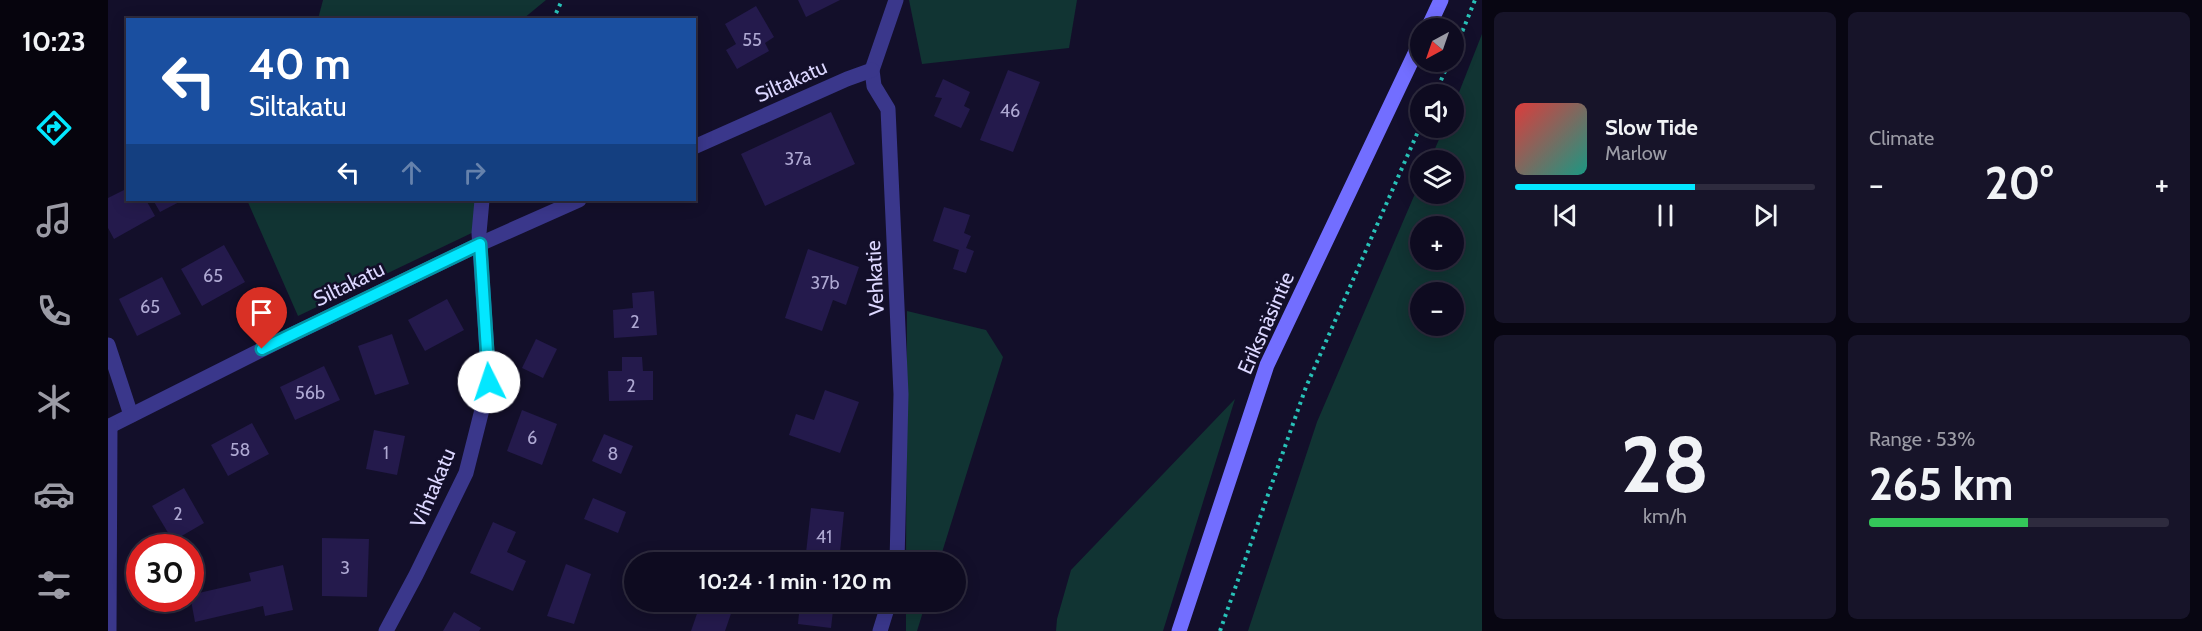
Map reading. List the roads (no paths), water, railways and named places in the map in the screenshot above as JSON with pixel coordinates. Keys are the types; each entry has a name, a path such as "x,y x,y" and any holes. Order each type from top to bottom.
{"street":[{"path":"872,70 896,0"},
{"path":"1433,18 1441,0"},
{"name":"Eriksnäsintie","path":"1179,631 1267,365 1410,64"},
{"name":"Siltakatu","path":"696,146 872,70"},
{"name":"Vehkatie","path":"872,70 874,86 888,109 901,394 897,552"},
{"name":"Vihtakatu","path":"386,631 417,575 466,473 489,382 480,244 482,201"},
{"name":"Siltakatu","path":"109,427 281,340 480,244 577,201"},
{"path":"108,345 131,415"},
{"path":"109,427 109,631"},
{"path":"880,631 886,612"}]}
